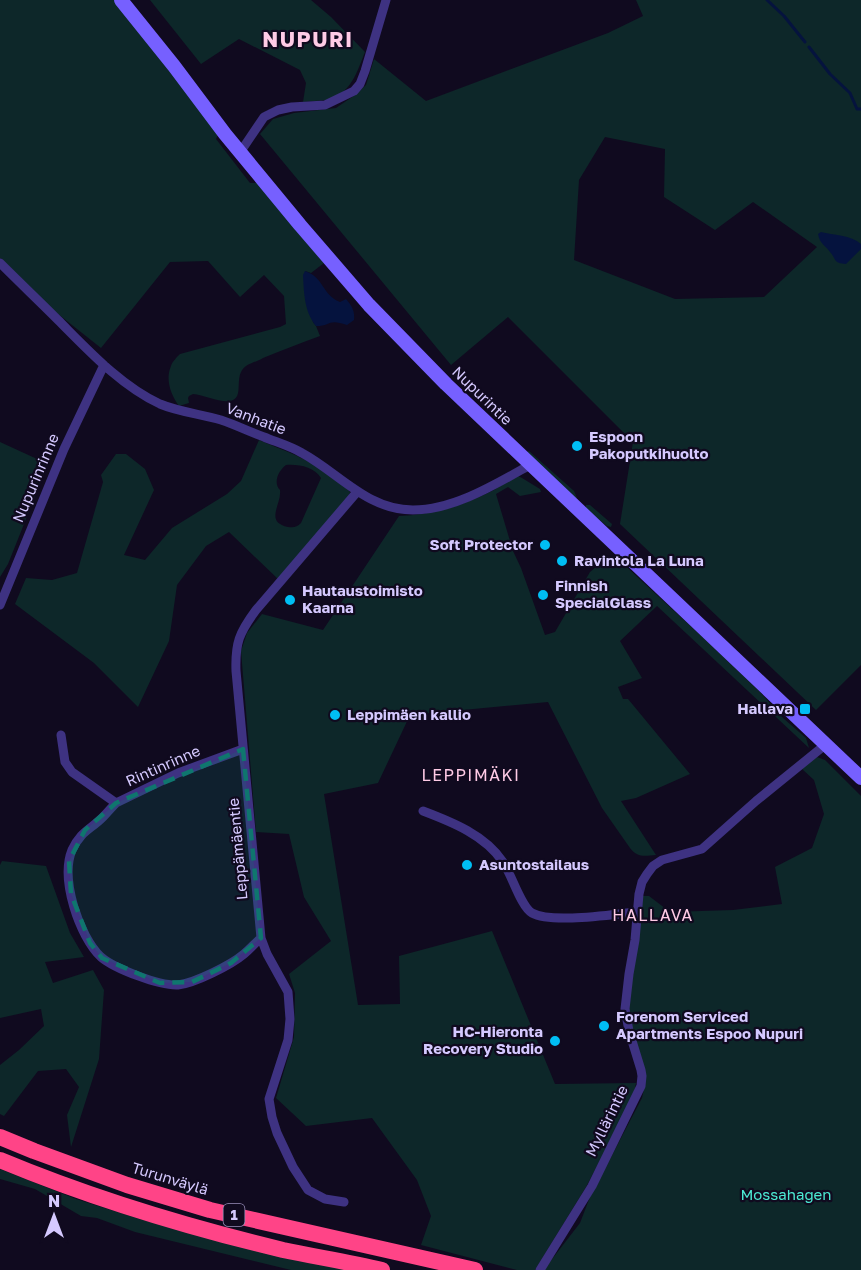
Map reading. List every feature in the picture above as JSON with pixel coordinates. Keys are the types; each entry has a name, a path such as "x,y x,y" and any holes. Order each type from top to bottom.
{"highway":[{"name":"Turunväylä","path":"0,1137 127,1185 210,1210 475,1270"},
{"name":"1","path":"0,1160 125,1206 211,1232 382,1270"}],"main road":[{"name":"Nupurintie","path":"121,0 225,134 369,304 446,384 530,465 861,778"}],"street":[{"path":"241,151 264,117 278,110 292,107 325,105 354,91 360,84 365,71 386,0"},
{"name":"Vanhatie","path":"0,263 104,365 158,403 223,421 299,451 338,476 357,492 385,506 414,510 436,507 493,486 530,465"},
{"name":"Nupurinrinne","path":"0,605 64,449 104,365"},
{"name":"Leppämäentie","path":"344,1202 325,1199 308,1190 280,1141 272,1117 270,1099 288,1040 289,1001 288,992 261,938 236,653 239,636 256,610 357,492"},
{"name":"Rintinrinne","path":"61,735 65,762 72,772 116,804 178,773 243,750"},
{"name":"Myllärintie","path":"540,1270 592,1185 641,1086 641,1070 626,1022 626,1009 628,974 635,940 642,882 654,866 662,860 702,849 825,745"},
{"path":"116,804 85,830 69,861 68,880 81,927 102,958 149,981 177,985 192,982 231,963 261,938"},
{"path":"423,810 456,824 493,851 502,860 523,903 533,914 562,918 638,912"}],"highlighted area":[{"path":"243,749 261,938 231,963 192,982 160,983 102,958 90,943 71,894 69,861 85,830 116,803"}],"green space":[{"path":"0,0 114,0 218,135 216,139 250,183 257,183 324,263 311,273 305,271 313,322 320,336 246,366 240,375 235,399 222,401 193,394 188,398 189,403 179,406 171,392 169,371 180,354 286,324 284,296 264,275 240,297 208,261 170,262 101,348 48,306 1,258 0,260"},
{"path":"150,0 311,0 365,52 352,81 342,93 327,100 303,102 306,83 300,70 239,39 201,64"},
{"path":"636,0 861,0 861,665 816,710 620,524 633,442 508,317 451,365 260,134 273,119 294,113 336,108 366,85 374,59 426,101 608,33 643,16","holes":["605,137 665,149 664,197 715,230 753,202 817,247 764,297 675,299 574,260 579,180"]},
{"path":"259,440 296,455 320,468 350,492 349,497 278,579 229,532 206,546 177,585 169,641 138,707 94,663 15,604 26,578 52,580 77,573 103,482 101,475 116,454 126,454 145,469 154,490 124,555 145,560 172,528 227,494 241,481","holes":["286,465 310,469 321,478 301,523 292,527 281,525 275,517 280,495 277,477"]},
{"path":"0,442 48,464 8,564 0,577"},
{"path":"529,451 574,491 577,498 527,452"},
{"path":"518,476 540,489 541,492 520,496 508,487 496,494 513,551 545,635 555,632 590,572 609,556 614,561 618,559 760,692 783,718 806,738 809,748 657,606 620,641 642,678 618,687 623,699 628,699 690,774 636,798 621,801 656,855 639,855 630,848 602,808 548,702 410,715 378,783 324,794 358,1005 400,1004 399,956 492,931 555,1084 636,1083 633,1098 586,1187 535,1270 517,1270 421,1245 431,1216 417,1180 372,1118 306,1126 276,1098 294,1037 295,993 289,974 331,941 304,897 289,834 256,832 241,651 247,633 262,614 323,630 399,516 423,514 460,505"},
{"path":"586,505 590,505 612,524 611,527 586,509"},
{"name":"Mossahagen","path":"817,757 825,760 861,796 861,1270 544,1270 580,1223 590,1197 642,1098 645,1084 630,1024 629,1009 641,896 649,896 670,912 733,910 782,904 775,867 812,848 824,814 814,780 801,768"},
{"path":"2,861 46,866 70,933 84,957 45,962 53,983 93,970 104,990 99,1059 71,1147 67,1115 79,1087 66,1069 38,1071 4,1116 0,1114 0,1065 44,1026 41,1009 0,1018 0,865"},
{"path":"0,1169 76,1199 143,1220 353,1270 291,1270 135,1232 97,1218 81,1216 35,1189 0,1179"}],"water":[{"path":"821,232 857,241 861,244 861,249 846,264 839,263 820,240 818,234"},
{"path":"305,271 316,278 334,299 340,302 346,299 353,309 354,320 347,325 333,322 316,326 305,302 303,275"}],"waterway":[{"path":"767,0 784,16 805,42"},
{"path":"809,47 830,74 850,93 857,109 861,109"}],"place":[{"name":"Espoon Pakoputkihuolto","path":"577,446"},
{"name":"Soft Protector","path":"545,545"},
{"name":"Ravintola La Luna","path":"562,561"},
{"name":"Finnish SpecialGlass","path":"543,595"},
{"name":"Hautaustoimisto Kaarna","path":"290,600"},
{"name":"Hallava","path":"805,709"},
{"name":"Leppimäen kallio","path":"335,715"},
{"name":"Asuntostailaus","path":"467,865"},
{"name":"Forenom Serviced Apartments Espoo Nupuri","path":"604,1026"},
{"name":"HC-Hieronta Recovery Studio","path":"555,1041"}],"district":[{"name":"NUPURI","path":"308,40"},
{"name":"LEPPIMÄKI","path":"471,775"},
{"name":"HALLAVA","path":"653,915"}]}
